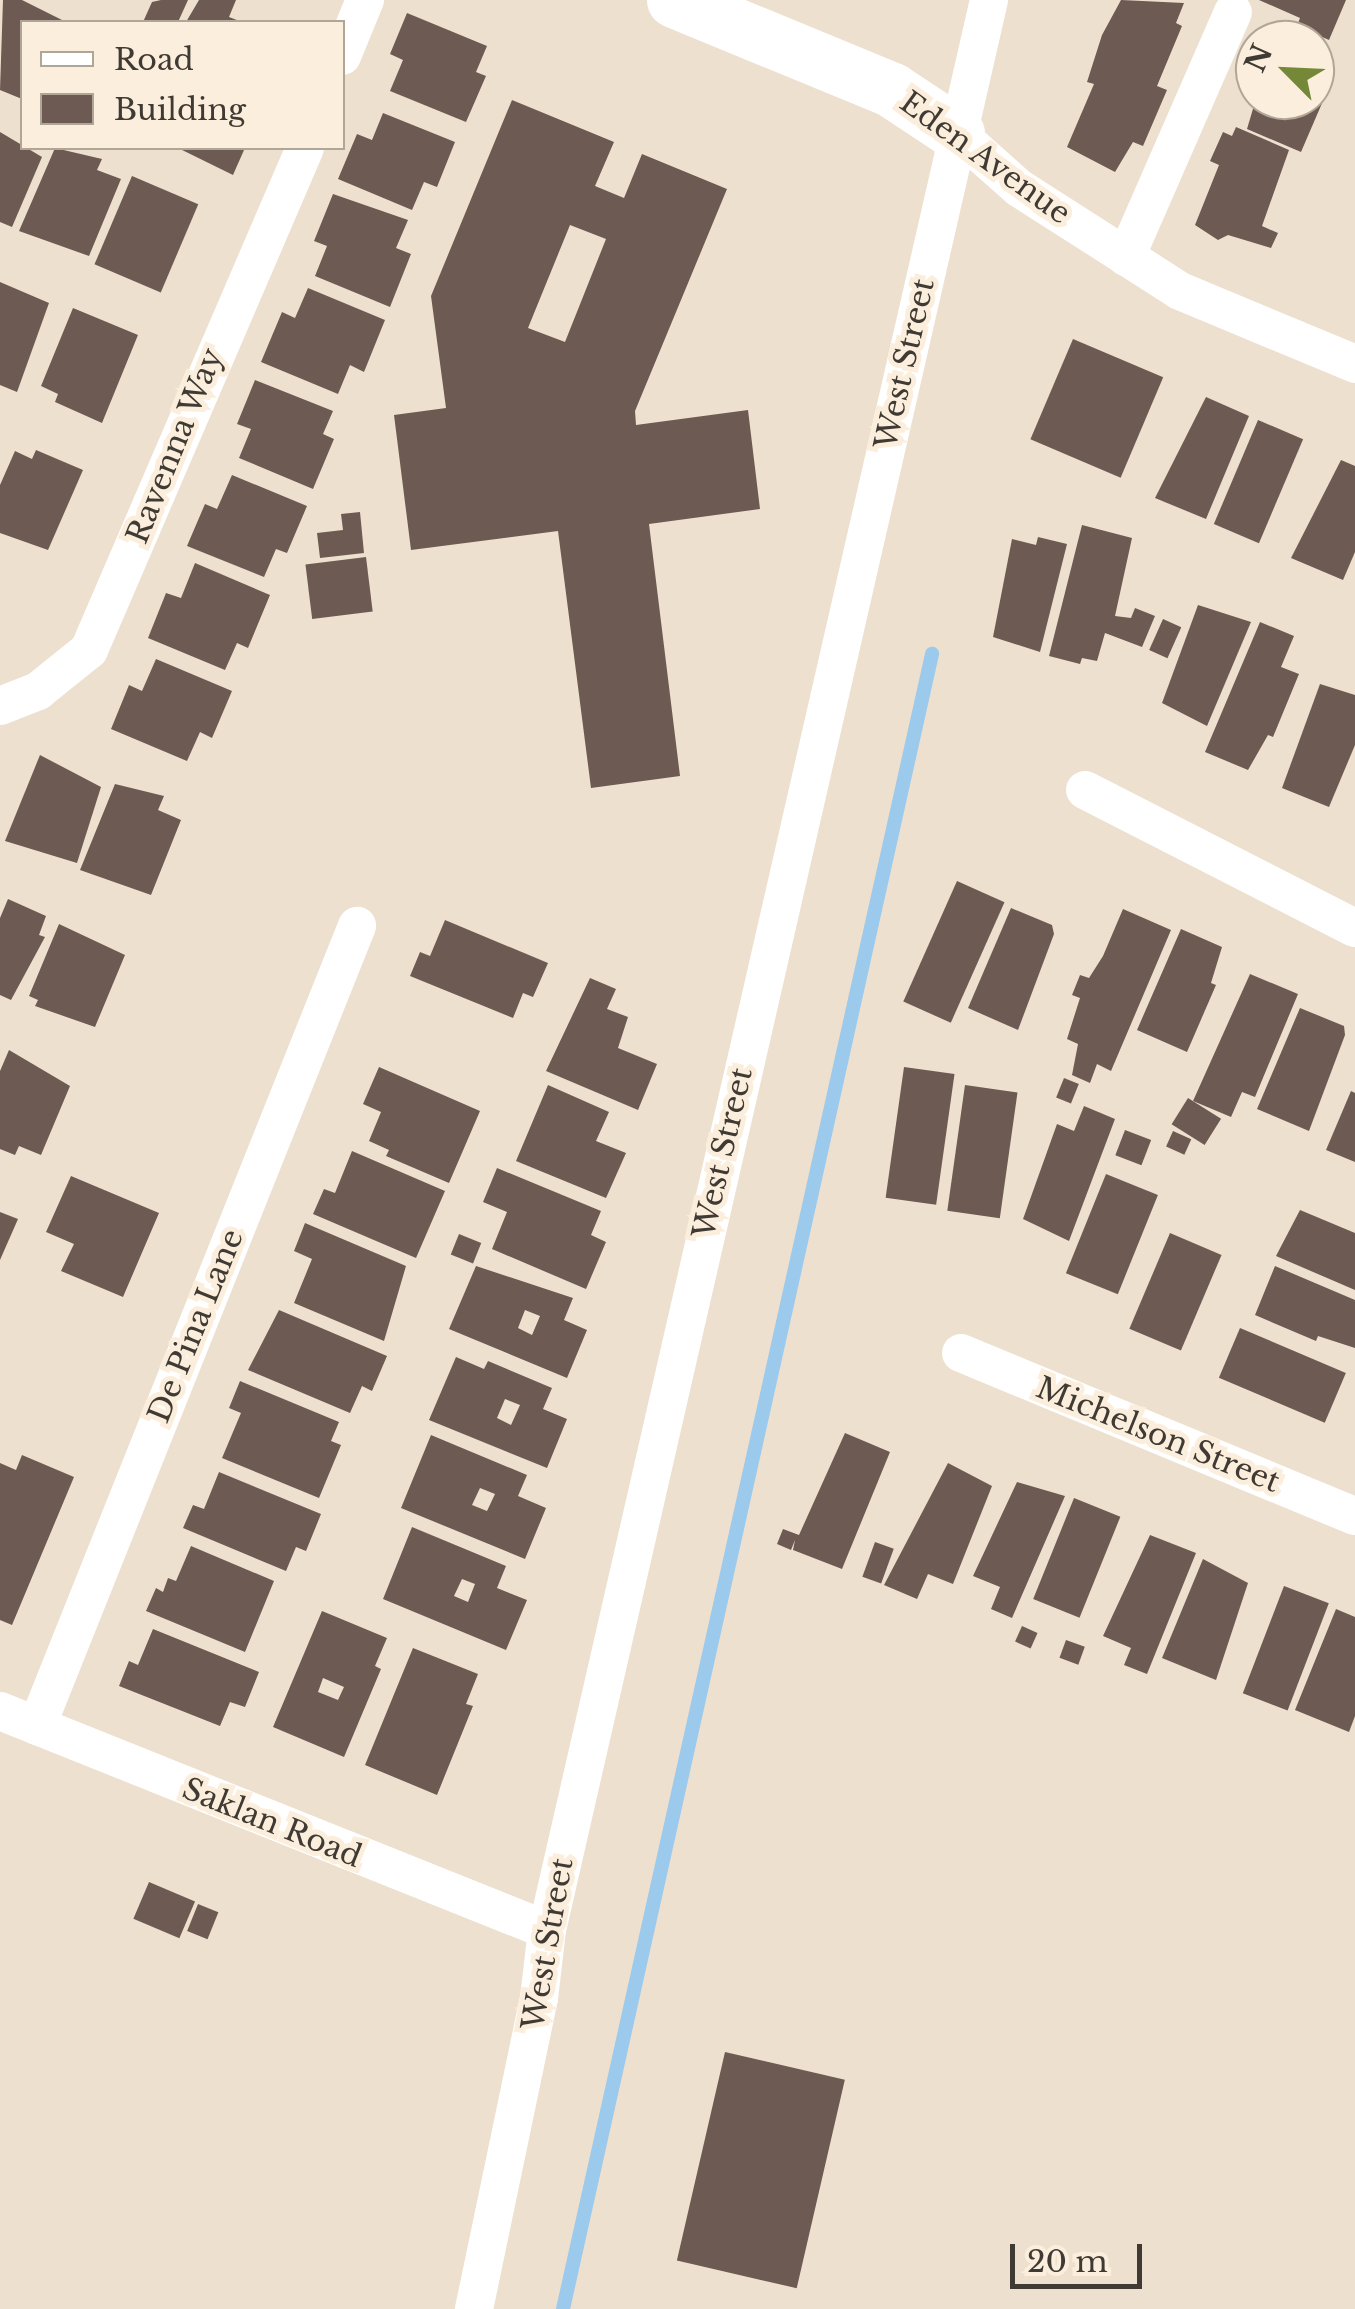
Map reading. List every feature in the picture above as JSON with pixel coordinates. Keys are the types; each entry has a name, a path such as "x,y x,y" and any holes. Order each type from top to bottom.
{"street":[{"path":"345,49 365,0"},
{"name":"Eden Avenue","path":"674,0 892,90 957,133 1019,188 1180,291 1355,364"},
{"name":"West Street","path":"474,2309 539,1998 546,1930 988,0"},
{"path":"1126,257 1233,12"},
{"name":"Ravenna Way","path":"0,706 38,691 89,650 304,150"},
{"path":"1085,790 1355,928"},
{"name":"De Pina Lane","path":"37,1726 357,926"},
{"name":"Michelson Street","path":"961,1354 1355,1516"},
{"name":"Saklan Road","path":"0,1711 546,1930"}],"building":[{"path":"3,0 22,0 62,20 20,20 20,98 0,90"},
{"path":"188,0 179,20 144,20 152,2"},
{"path":"199,0 236,0 229,17 237,20 187,20"},
{"path":"1121,0 1184,3 1176,23 1182,26 1157,86 1167,90 1143,146 1133,142 1115,172 1067,147 1094,84 1087,82 1102,35"},
{"path":"1259,0 1346,0 1335,26 1335,20 1300,18"},
{"path":"407,13 487,46 476,72 486,76 466,122 390,91 403,60 390,54"},
{"path":"512,100 614,142 595,186 624,198 642,154 727,189 635,411 636,425 748,410 760,509 649,524 680,776 591,788 558,531 411,550 394,415 446,408 431,296","holes":["570,225 606,239 565,342 528,328"]},
{"path":"383,113 455,142 437,187 424,182 412,210 338,179 357,134 372,140"},
{"path":"1250,120 1315,120 1301,152 1247,129"},
{"path":"1236,127 1289,150 1262,226 1278,233 1271,248 1228,235 1218,240 1195,225 1219,165 1210,161 1223,132 1232,136"},
{"path":"0,132 20,144 20,150 30,150 42,157 12,227 0,222"},
{"path":"54,150 102,159 97,170 121,179 89,256 19,231"},
{"path":"182,150 244,150 233,175"},
{"path":"132,176 198,204 161,293 94,264"},
{"path":"333,194 408,220 396,248 411,254 390,307 315,276 327,246 314,241"},
{"path":"0,282 49,303 17,392 0,385"},
{"path":"308,288 385,320 364,372 350,365 338,394 261,362 282,312 295,318"},
{"path":"73,308 138,335 102,423 55,402 58,394 41,386"},
{"path":"1073,339 1163,377 1121,478 1030,439"},
{"path":"255,380 333,411 323,434 334,439 313,489 239,458 251,429 237,424"},
{"path":"1206,397 1249,416 1206,519 1155,498"},
{"path":"1258,420 1303,439 1259,543 1214,524"},
{"path":"36,450 83,470 48,550 0,533 0,485 15,451 32,459"},
{"path":"1341,460 1355,466 1355,552 1343,580 1291,558"},
{"path":"232,475 307,506 287,553 276,549 264,577 187,546 205,504 217,509"},
{"path":"360,512 364,553 320,558 317,533 343,530 341,514"},
{"path":"1082,525 1132,538 1115,616 1131,618 1135,608 1155,616 1142,647 1105,633 1097,661 1082,658 1080,664 1049,656"},
{"path":"1038,537 1067,544 1040,652 993,637 1012,539 1036,545"},
{"path":"366,557 373,612 312,619 305,564"},
{"path":"195,563 270,595 248,648 237,643 225,670 148,638 166,593 181,598"},
{"path":"1198,605 1251,622 1207,726 1162,703"},
{"path":"1163,619 1181,627 1167,658 1149,650"},
{"path":"1260,622 1294,636 1281,667 1299,674 1273,737 1268,735 1248,770 1205,752"},
{"path":"156,659 232,691 212,738 200,732 187,761 111,729 129,685 142,691"},
{"path":"1320,684 1355,695 1355,745 1329,807 1282,788"},
{"path":"40,755 101,787 77,863 5,841"},
{"path":"115,784 164,796 158,810 181,820 151,895 80,870"},
{"path":"957,881 1005,902 951,1023 903,1002"},
{"path":"8,899 46,916 39,935 45,937 11,1000 0,995 0,918"},
{"path":"1011,908 1052,925 1054,934 1018,1030 968,1008"},
{"path":"1123,909 1171,930 1111,1071 1097,1064 1090,1083 1072,1075 1078,1044 1067,1039 1080,998 1072,995 1080,975 1089,978 1103,956"},
{"path":"445,920 548,963 533,997 523,993 513,1018 410,976 420,952 430,956"},
{"path":"59,924 125,955 95,1027 35,1006 38,1000 29,996"},
{"path":"1181,929 1222,947 1211,983 1216,985 1187,1052 1137,1030"},
{"path":"1250,974 1298,994 1255,1097 1242,1092 1231,1117 1193,1101"},
{"path":"590,978 616,989 607,1009 628,1017 618,1048 657,1064 638,1110 546,1071"},
{"path":"1300,1008 1344,1026 1345,1035 1309,1131 1257,1109"},
{"path":"9,1050 70,1086 41,1155 19,1146 15,1155 0,1149 0,1071"},
{"path":"379,1067 480,1111 449,1183 386,1156 389,1150 369,1141 381,1112 363,1104"},
{"path":"904,1067 955,1074 936,1205 886,1198"},
{"path":"1064,1078 1079,1084 1071,1103 1056,1097"},
{"path":"548,1085 609,1112 596,1141 626,1153 606,1198 516,1161"},
{"path":"965,1085 1017,1092 1000,1218 947,1211"},
{"path":"1351,1091 1355,1093 1355,1162 1326,1150"},
{"path":"1188,1098 1221,1119 1205,1145 1172,1124"},
{"path":"1084,1106 1115,1119 1069,1241 1023,1219 1057,1124 1074,1131"},
{"path":"1125,1130 1151,1140 1141,1165 1115,1155"},
{"path":"1173,1131 1191,1139 1184,1155 1166,1147"},
{"path":"352,1151 445,1191 416,1258 313,1214 324,1189 335,1193"},
{"path":"497,1168 601,1211 591,1235 606,1242 586,1289 492,1249 507,1212 483,1202"},
{"path":"1106,1174 1158,1195 1118,1294 1066,1273"},
{"path":"71,1176 159,1213 123,1297 61,1271 74,1244 46,1232"},
{"path":"1300,1210 1355,1233 1355,1290 1276,1256"},
{"path":"0,1212 18,1219 0,1260"},
{"path":"305,1223 406,1266 384,1341 294,1303 312,1259 294,1251"},
{"path":"1170,1233 1222,1255 1181,1351 1129,1329"},
{"path":"459,1234 481,1243 473,1263 451,1254"},
{"path":"476,1266 573,1298 564,1320 587,1330 567,1378 449,1329","holes":["525,1310 540,1316 532,1335 518,1328"]},
{"path":"1275,1266 1355,1300 1355,1348 1318,1336 1316,1341 1255,1315"},
{"path":"279,1310 387,1356 372,1391 362,1386 350,1413 248,1370"},
{"path":"1240,1328 1346,1373 1325,1423 1219,1378"},
{"path":"456,1357 484,1369 488,1361 552,1388 543,1409 567,1419 547,1468 429,1420","holes":["505,1399 520,1405 511,1425 497,1418"]},
{"path":"240,1381 339,1422 331,1441 341,1445 319,1498 222,1458 241,1413 229,1408"},
{"path":"845,1433 890,1452 842,1569 793,1550 795,1540 791,1550 777,1544 783,1529 799,1535"},
{"path":"431,1435 527,1475 518,1496 546,1508 525,1559 401,1508","holes":["480,1488 495,1494 487,1511 472,1505"]},
{"path":"22,1455 74,1477 12,1625 0,1620 0,1463 16,1470"},
{"path":"948,1463 992,1486 953,1584 928,1574 917,1599 884,1585"},
{"path":"219,1472 321,1514 306,1551 296,1547 286,1571 183,1528 193,1505 204,1509"},
{"path":"1017,1482 1065,1496 1012,1618 991,1609 1000,1587 973,1576"},
{"path":"1074,1498 1120,1517 1080,1618 1033,1599"},
{"path":"412,1527 506,1566 497,1588 527,1600 506,1650 383,1599","holes":["462,1579 475,1584 468,1602 454,1596"]},
{"path":"1150,1535 1196,1553 1147,1674 1124,1665 1131,1648 1103,1636"},
{"path":"875,1542 894,1549 881,1584 862,1577"},
{"path":"191,1546 274,1581 245,1652 146,1611 156,1588 163,1592 168,1578 176,1581"},
{"path":"1203,1559 1248,1583 1216,1680 1162,1658"},
{"path":"1284,1586 1329,1603 1288,1711 1243,1693"},
{"path":"1336,1609 1355,1617 1355,1716 1349,1732 1295,1710"},
{"path":"322,1611 387,1638 375,1666 381,1669 344,1757 273,1727","holes":["323,1678 344,1687 338,1700 318,1692"]},
{"path":"1022,1626 1038,1633 1031,1648 1015,1642"},
{"path":"153,1629 259,1672 245,1707 230,1702 220,1726 119,1686 129,1661 138,1665"},
{"path":"1066,1640 1085,1647 1078,1665 1060,1658"},
{"path":"413,1648 478,1674 466,1704 473,1706 437,1795 365,1765"},
{"path":"149,1882 195,1902 179,1938 133,1919"},
{"path":"198,1904 218,1912 208,1939 187,1931"},
{"path":"725,2052 845,2080 797,2288 677,2261"}],"waterway":[{"path":"563,2309 932,654"}]}
